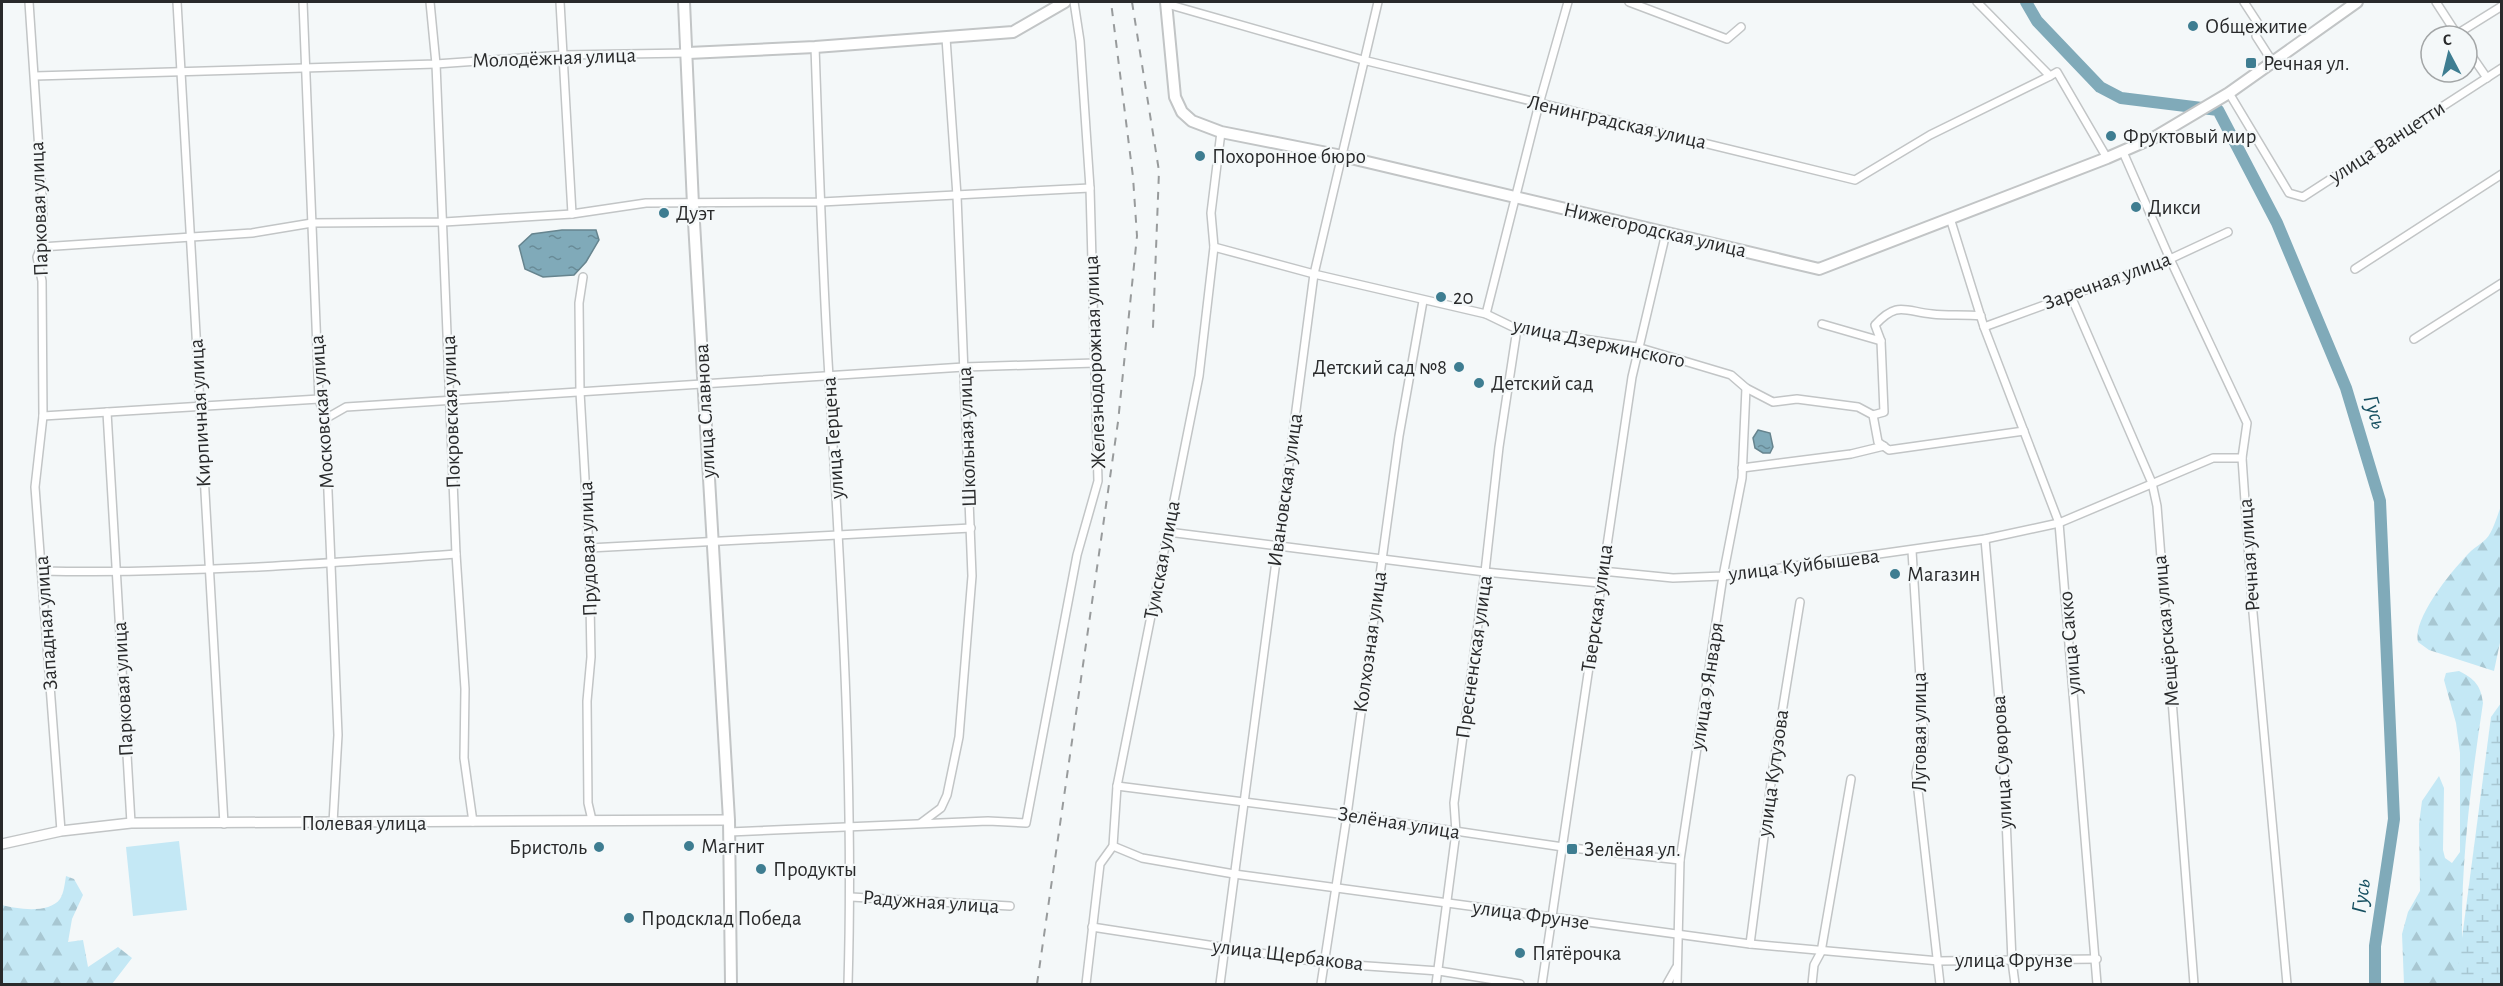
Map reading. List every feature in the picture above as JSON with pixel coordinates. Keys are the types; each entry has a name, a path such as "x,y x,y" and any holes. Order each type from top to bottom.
{"main road":[{"name":"улица Славнова","path":"684,2 693,205 729,820 731,984"},
{"name":"Нижегородская улица","path":"1166,3 1175,97 1182,112 1192,122 1221,132 1342,156 1820,269 2123,152 2218,101 2357,2"},
{"name":"Молодёжная улица","path":"688,53 815,47 1013,32 1060,3"}],"street":[{"name":"Парковая улица","path":"29,2 43,210 41,247 37,257 42,282 44,416"},
{"name":"Кирпичная улица","path":"177,2 198,405 211,567 224,824"},
{"name":"Московская улица","path":"303,2 320,399 325,419 338,735 333,823"},
{"name":"Покровская улица","path":"430,2 436,64 444,222 456,554 465,689 464,758 474,822"},
{"path":"560,2 572,214"},
{"name":"Железнодорожная улица","path":"920,824 988,821 1026,823 1077,555 1098,481 1090,188 1080,41 1074,2"},
{"name":"Ивановская улица","path":"1220,984 1314,274 1378,2"},
{"path":"1486,314 1539,104 1568,2"},
{"path":"1629,2 1727,39 1741,27"},
{"path":"1977,2 2050,76 2057,72 2107,158"},
{"path":"2244,2 2259,25 2256,36 2272,61"},
{"path":"2436,2 2451,24"},
{"name":"Ленинградская улица","path":"1166,3 1363,60 1855,180 1930,135 2050,76"},
{"path":"2475,24 2502,6"},
{"name":"Школьная улица","path":"920,824 941,808 944,802 959,737 972,576 957,196 946,38"},
{"name":"улица Герцена","path":"815,47 829,375 840,537 851,828 848,984"},
{"name":"Молодёжная улица","path":"35,76 305,69 436,64 563,55 688,53"},
{"path":"2479,66 2487,78"},
{"name":"улица Ванцетти","path":"2229,93 2289,193 2304,197 2502,68"},
{"name":"Тумская улица","path":"1086,984 1100,864 1113,846 1117,786 1200,376 1214,247 1211,213 1221,132"},
{"name":"Речная улица","path":"2123,152 2247,423 2242,458 2261,716 2287,984"},
{"path":"2355,269 2502,174"},
{"path":"41,247 252,233 312,223 444,222 572,214 646,203 693,205 821,202 1090,188"},
{"name":"улица Сакко","path":"1950,219 1984,327 2059,524 2097,959 2097,984"},
{"name":"Заречная улица","path":"1984,327 2170,259 2228,232"},
{"name":"Тверская улица","path":"1542,984 1637,347 1666,233"},
{"name":"улица Дзержинского","path":"1214,247 1423,301 1486,314 1517,329 1637,347 1731,375 1746,388 1773,402 1797,399 1858,407 1874,415"},
{"name":"Прудовая улица","path":"583,278 579,303 580,392 590,548 591,657 587,723 588,802 592,820"},
{"path":"2414,339 2502,283"},
{"name":"Мещёрская улица","path":"2070,294 2152,483 2157,506 2157,540 2194,984"},
{"name":"Колхозная улица","path":"1321,984 1337,889 1382,557 1423,301"},
{"path":"1981,316 1931,314 1905,308 1887,312 1875,325 1881,341 1884,412 1874,415 1878,442 1889,450 2024,431"},
{"path":"1822,324 1881,341"},
{"name":"Пресненская улица","path":"1436,984 1456,832 1454,803 1499,447 1517,329"},
{"path":"325,419 346,406 964,367 1095,363"},
{"name":"улица 9 Января","path":"1677,984 1680,860 1742,468 1746,388"},
{"path":"44,416 320,399"},
{"name":"Парковая улица","path":"106,412 131,823"},
{"name":"Западная улица","path":"44,416 35,487 61,831"},
{"path":"1742,468 1884,446"},
{"name":"улица Куйбышева","path":"1602,571 1673,578 1724,576 1985,539 2059,524 2213,458 2242,458"},
{"path":"590,548 712,540 840,537 970,528"},
{"path":"1168,532 1278,547 1382,557 1485,572 1600,583"},
{"name":"улица Суворова","path":"1985,539 2003,746 2012,962 2015,984"},
{"name":"Луговая улица","path":"1911,551 1924,741 1916,773 1940,984"},
{"path":"42,571 117,573 330,563 456,554"},
{"name":"улица Кутузова","path":"1750,944 1773,768 1800,602"},
{"path":"1812,984 1814,964 1821,952 1851,779"},
{"name":"Зелёная улица","path":"1117,786 1347,815 1563,847 1680,860"},
{"name":"Полевая улица","path":"2,844 61,831 131,823 729,820"},
{"path":"729,832 920,824"},
{"name":"улица Фрунзе","path":"1113,846 1142,858 1234,874 1678,936 1821,952 1939,961 2012,962 2097,959"},
{"name":"Радужная улица","path":"851,897 1010,906"},
{"name":"улица Щербакова","path":"1092,927 1325,963 1439,971 1520,984"},
{"path":"1667,984 1677,966"}],"green space":[{"path":"2501,506 2502,633 2494,671 2429,650 2418,642 2418,632 2421,620 2436,594 2471,551 2488,536"},
{"path":"2459,671 2476,684 2481,692 2483,703 2473,773 2463,879 2464,984 2404,984 2402,934 2408,912 2420,891 2419,824 2422,801 2439,776 2444,788 2443,850 2445,858 2452,863 2460,852 2460,753 2456,723 2444,680 2446,673"},
{"path":"2501,703 2501,984 2456,984 2491,717"},
{"path":"179,841 187,910 133,916 126,847"},
{"path":"66,876 74,879 83,895 72,919 68,942 83,940 88,967 118,947 132,958 112,984 2,984 2,905 41,909 55,904 60,899"}],"water":[{"path":"562,230 596,230 599,240 586,262 574,275 543,277 525,269 519,246 532,234"},
{"path":"1758,430 1770,433 1773,447 1770,453 1763,453 1755,448 1753,438"}],"waterway":[{"name":"Гусь","path":"2026,2 2037,21 2100,87 2121,98 2218,110 2277,223 2346,388 2380,501 2394,819 2375,946 2375,984"}],"railway":[{"path":"1037,984 1118,422 1137,236 1133,177 1111,2"},
{"path":"1132,2 1159,171 1153,328"}],"place":[{"name":"Общежитие","path":"2193,26"},
{"name":"Речная ул.","path":"2251,63"},
{"name":"Фруктовый мир","path":"2111,136"},
{"name":"Похоронное бюро","path":"1200,156"},
{"name":"Дикси","path":"2136,207"},
{"name":"Дуэт","path":"664,213"},
{"name":"20","path":"1441,297"},
{"name":"Детский сад №8","path":"1459,367"},
{"name":"Детский сад","path":"1479,383"},
{"name":"Магазин","path":"1895,574"},
{"name":"Магнит","path":"689,846"},
{"name":"Бристоль","path":"599,847"},
{"name":"Зелёная ул.","path":"1572,849"},
{"name":"Продукты","path":"761,869"},
{"name":"Продсклад Победа","path":"629,918"},
{"name":"Пятёрочка","path":"1520,953"}]}
